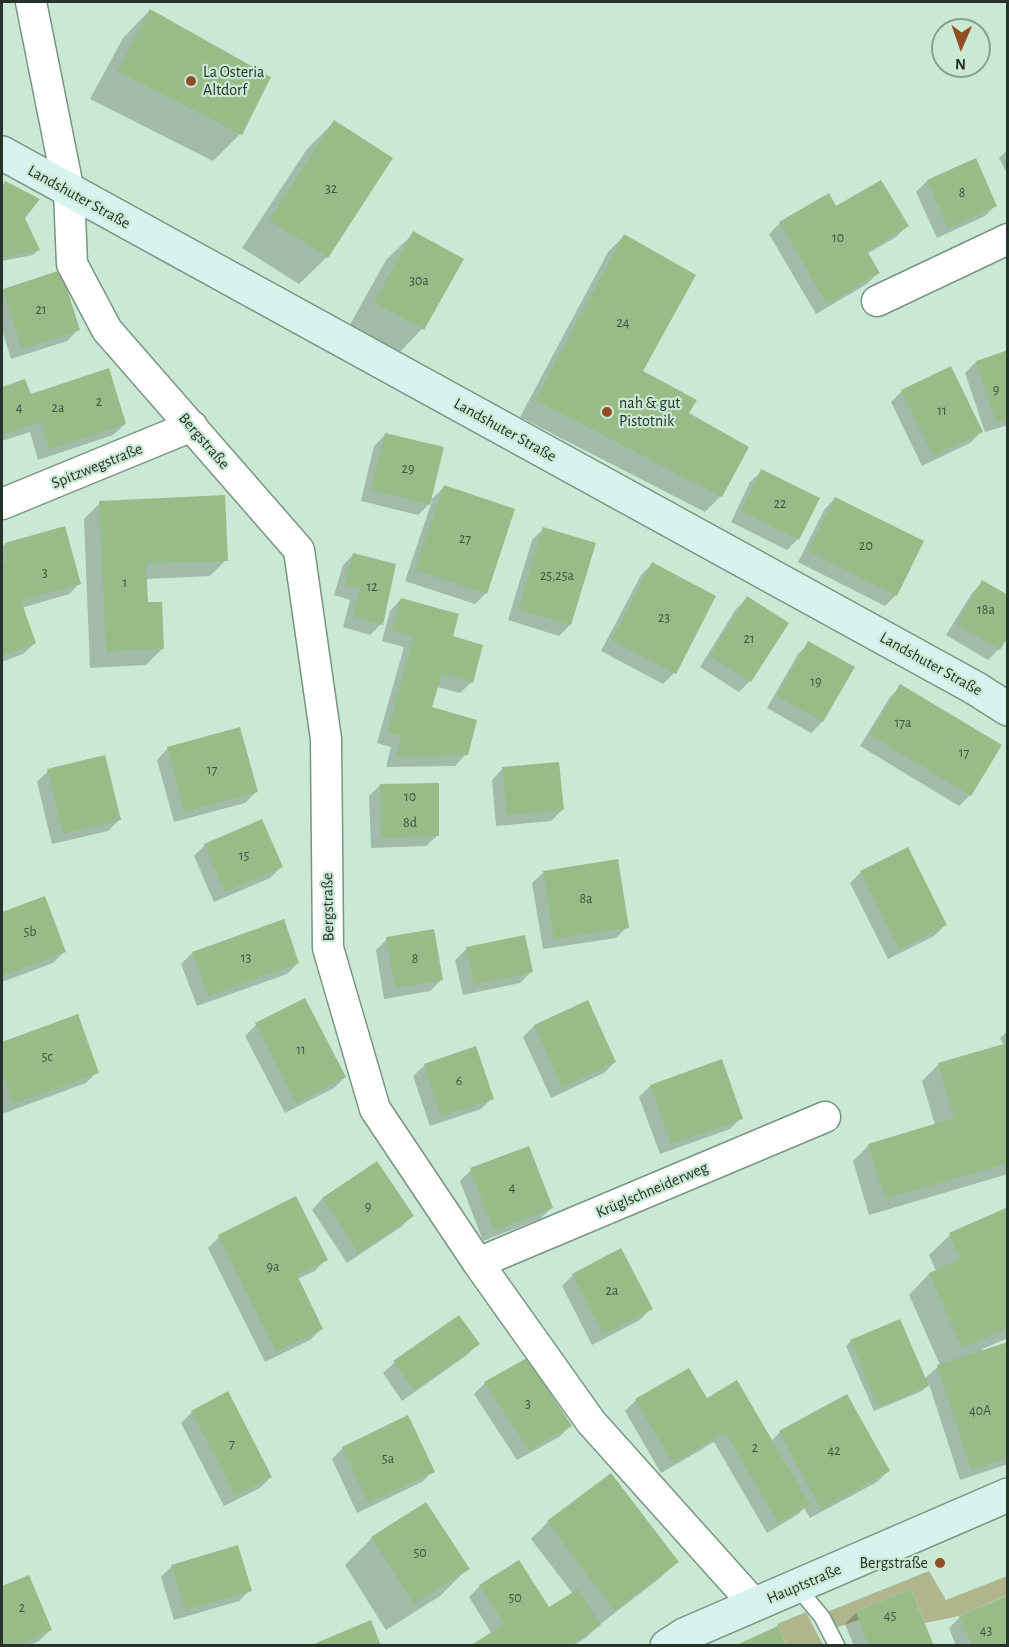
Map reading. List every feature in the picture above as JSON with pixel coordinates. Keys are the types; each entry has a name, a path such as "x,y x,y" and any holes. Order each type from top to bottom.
{"street":[{"name":"Bergstraße","path":"31,2 69,192 72,264 106,330 298,550 326,739 328,948 375,1109 478,1263 591,1422 755,1605"},
{"name":"Landshuter Straße","path":"2,153 69,192 975,688 1008,709"},
{"path":"877,301 1008,239"},
{"name":"Spitzwegstraße","path":"2,504 192,426"},
{"name":"Krüglschneiderweg","path":"478,1263 825,1117"},
{"name":"Hauptstraße","path":"667,1646 684,1635 1008,1496"}],"lane":[{"path":"797,1587 822,1617 837,1646"}],"green space":[{"path":"929,1571 946,1600 1007,1576 1007,1595 959,1616 925,1623 911,1589 856,1611 859,1620 835,1628 827,1612"},
{"path":"806,1612 823,1645 786,1645 777,1624"}],"building":[{"path":"150,9 271,77 242,135 117,71"},
{"path":"334,120 393,158 328,258 269,220"},
{"path":"976,158 997,206 948,228 927,180"},
{"path":"881,180 909,226 867,251 880,273 827,304 779,222 829,193 836,206"},
{"path":"5,181 40,199 25,218 40,250 2,258 2,188"},
{"path":"413,231 464,259 424,330 374,302"},
{"path":"624,234 696,275 643,371 697,400 689,413 749,447 722,497 535,400"},
{"path":"61,270 80,330 22,349 3,289"},
{"path":"1008,350 1008,419 996,422 976,361"},
{"path":"951,366 983,432 933,456 901,390"},
{"path":"109,368 126,424 49,450 41,422 2,435 2,387 25,379 31,394"},
{"path":"385,433 444,447 430,505 371,490"},
{"path":"761,469 820,498 799,540 741,511"},
{"path":"444,485 515,509 487,594 415,570"},
{"path":"225,495 228,561 146,564 148,602 162,602 164,649 106,652 99,501"},
{"path":"835,497 924,541 897,596 808,551"},
{"path":"65,526 81,584 21,601 36,643 2,656 2,564 7,562 5,543"},
{"path":"543,527 596,543 571,625 518,610"},
{"path":"353,553 396,564 383,625 353,616 360,589 345,584"},
{"path":"652,562 716,596 676,674 611,640"},
{"path":"982,580 1008,595 1008,637 1000,650 956,624"},
{"path":"747,596 789,623 751,682 710,656"},
{"path":"401,598 459,614 453,636 483,645 473,683 442,674 432,707 477,720 468,755 396,757 401,736 387,732 414,636 392,630"},
{"path":"808,641 855,667 823,722 777,696"},
{"path":"900,684 1002,745 971,796 870,735"},
{"path":"240,727 258,792 184,812 167,747"},
{"path":"105,755 121,820 63,834 47,769"},
{"path":"559,762 564,810 507,815 502,767"},
{"path":"439,783 439,836 381,838 380,784"},
{"path":"262,819 283,867 225,892 204,844"},
{"path":"908,847 947,925 899,949 860,871"},
{"path":"618,859 629,928 554,939 543,871"},
{"path":"45,896 66,952 2,976 2,912"},
{"path":"284,919 299,963 208,996 192,952"},
{"path":"434,929 443,980 395,988 386,937"},
{"path":"525,935 533,972 474,985 466,947"},
{"path":"305,998 346,1077 296,1103 255,1023"},
{"path":"588,1000 616,1062 562,1088 534,1025"},
{"path":"78,1014 99,1073 13,1104 2,1072 2,1042"},
{"path":"1007,1043 1008,1163 885,1199 868,1144 954,1118 938,1063"},
{"path":"476,1046 494,1099 441,1116 424,1064"},
{"path":"722,1059 743,1119 671,1144 650,1085"},
{"path":"529,1146 553,1208 494,1231 470,1168"},
{"path":"377,1161 414,1216 358,1253 322,1198"},
{"path":"296,1196 328,1260 297,1275 323,1329 276,1352 218,1235"},
{"path":"1008,1207 1008,1328 962,1348 929,1273 960,1259 949,1233"},
{"path":"621,1248 653,1309 603,1335 572,1274"},
{"path":"459,1315 480,1344 414,1391 393,1361"},
{"path":"900,1319 929,1386 879,1407 850,1340"},
{"path":"1008,1342 1008,1458 971,1470 937,1365"},
{"path":"527,1358 572,1426 529,1450 484,1382"},
{"path":"689,1368 707,1398 737,1380 810,1505 778,1523 725,1432 673,1463 635,1399"},
{"path":"228,1391 272,1477 235,1496 191,1411"},
{"path":"847,1394 890,1471 821,1509 779,1431"},
{"path":"408,1415 435,1472 368,1503 342,1447"},
{"path":"611,1473 679,1562 614,1611 547,1521"},
{"path":"426,1502 470,1569 414,1604 371,1537"},
{"path":"238,1545 252,1591 185,1610 171,1565"},
{"path":"519,1560 549,1607 578,1589 601,1625 569,1646 470,1646 504,1624 479,1585"},
{"path":"29,1575 52,1630 16,1646 2,1646 2,1586"},
{"path":"911,1589 934,1646 869,1646 856,1611"},
{"path":"1008,1595 1008,1646 972,1646 959,1616"},
{"path":"371,1620 381,1646 309,1646 335,1635"},
{"path":"778,1626 786,1646 734,1646"}],"place":[{"name":"La Osteria Altdorf","path":"191,81"},
{"name":"nah & gut Pistotnik","path":"607,412"},
{"name":"Bergstraße","path":"940,1563"}]}
